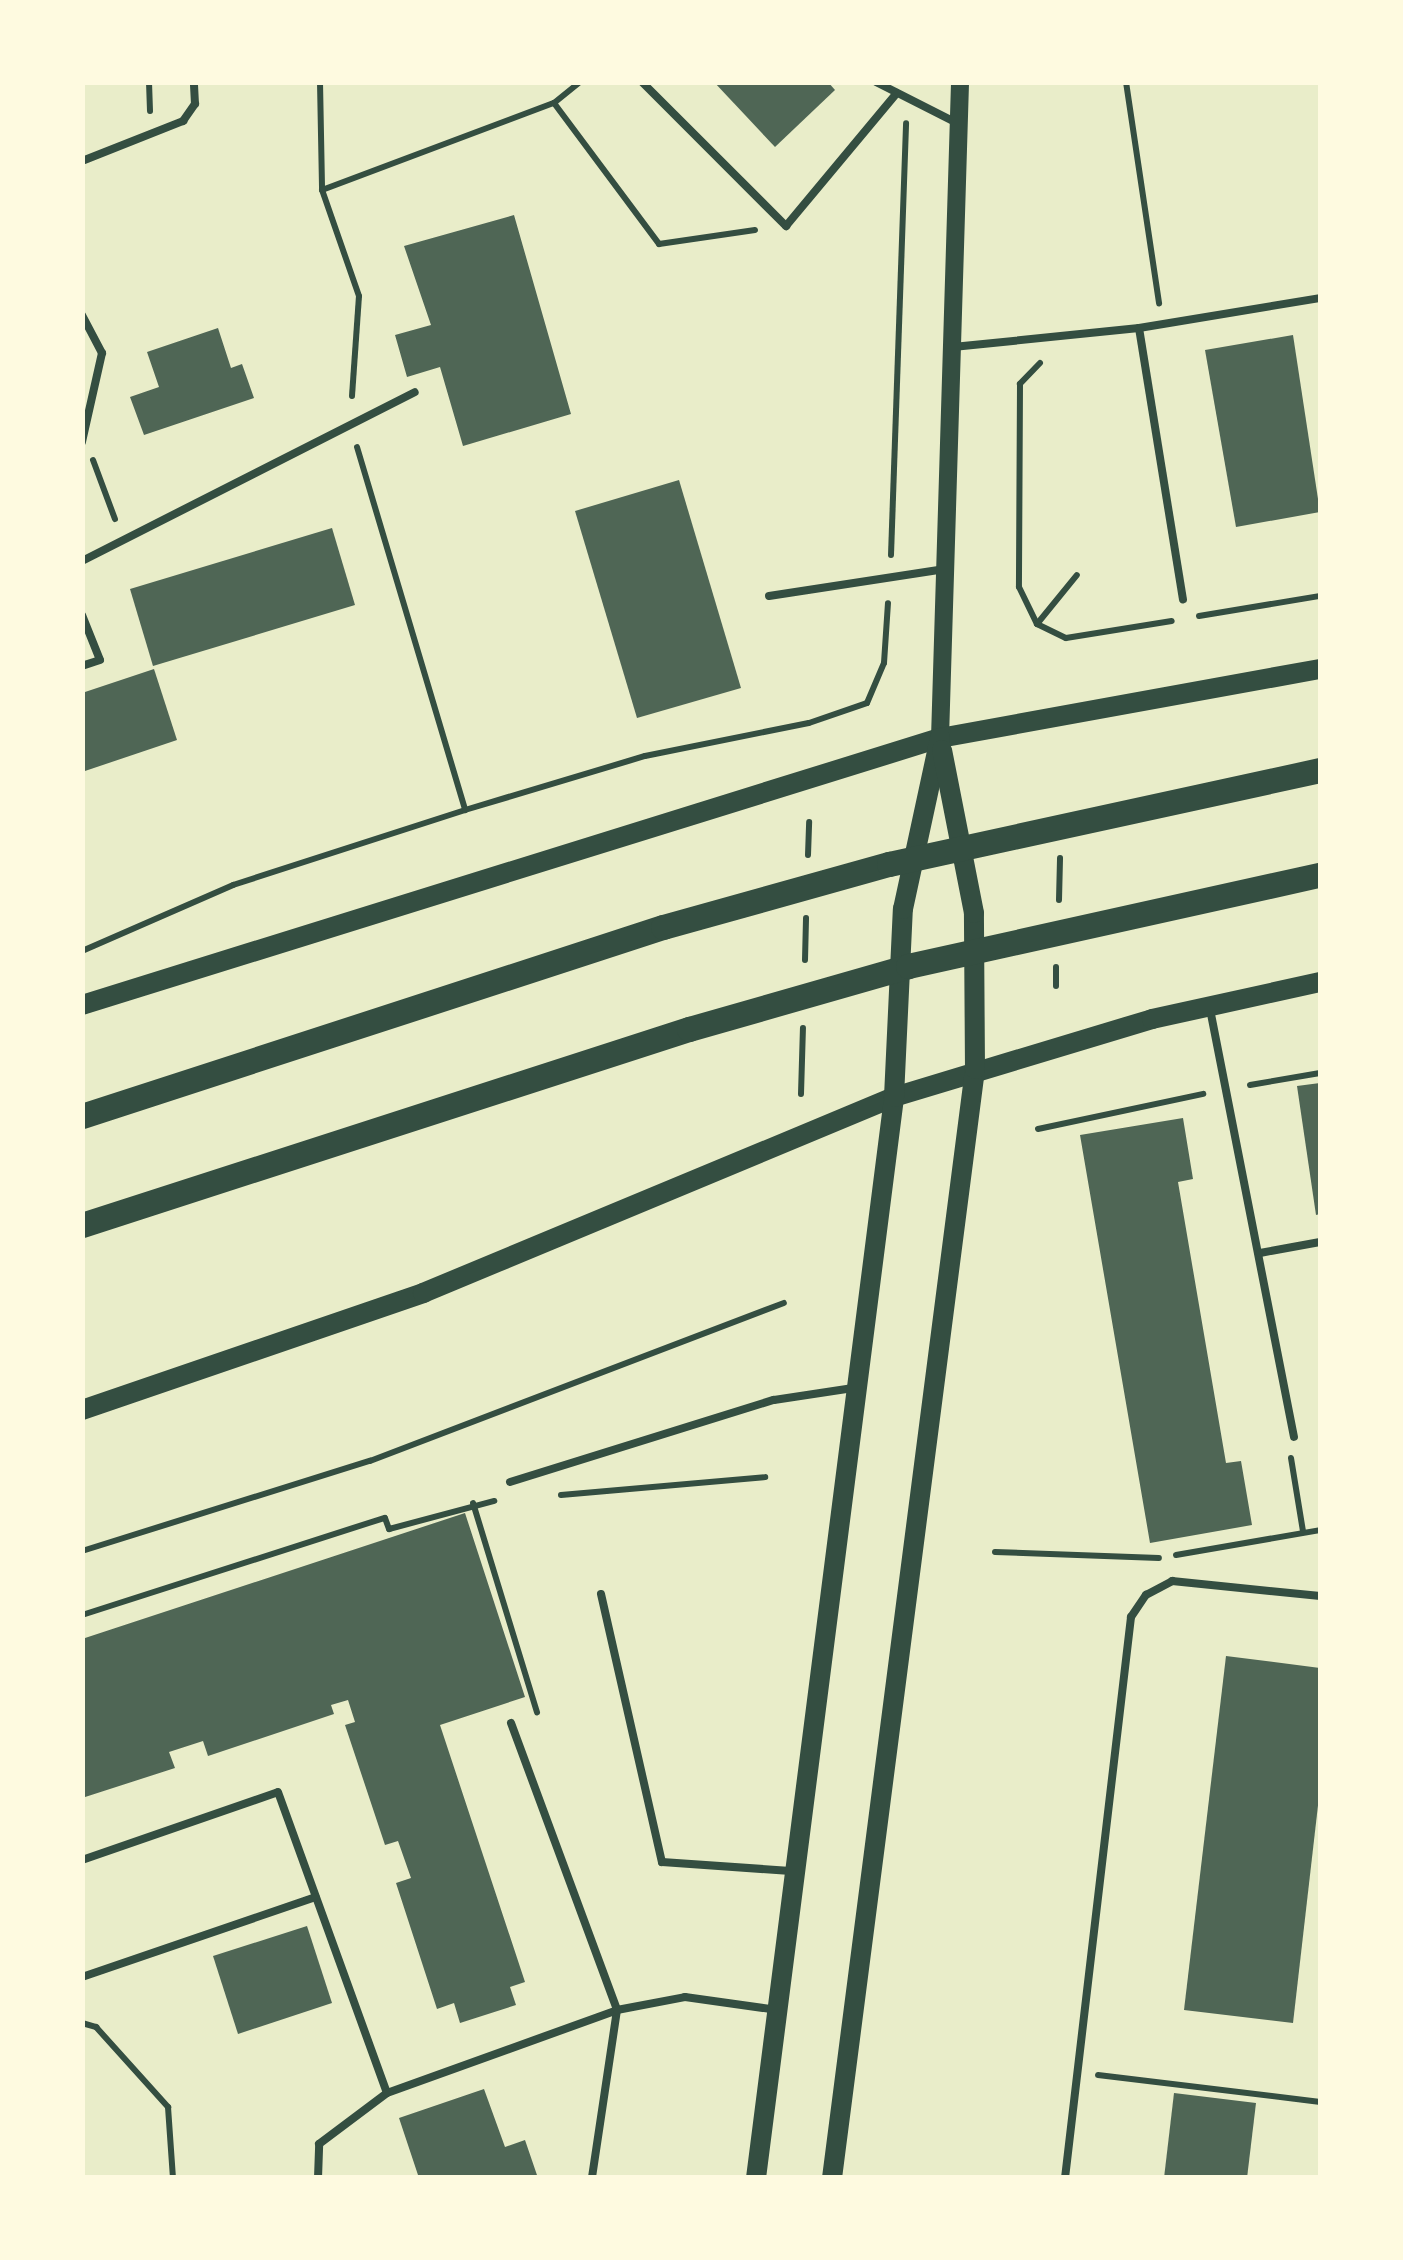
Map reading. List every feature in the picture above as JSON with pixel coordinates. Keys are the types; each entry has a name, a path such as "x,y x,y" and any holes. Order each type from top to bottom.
{"main road":[{"path":"82,1005 940,738 1320,669"},
{"path":"832,2178 975,1069 974,914 940,738"},
{"path":"756,2178 894,1096 903,909 940,738"},
{"path":"82,1116 663,928 888,864 1320,770"},
{"path":"82,1225 689,1029 908,966 1320,874"},
{"path":"82,1410 424,1293 894,1096 975,1069 1209,1005 1320,982"}],"street":[{"path":"940,738 960,82"}],"lane":[{"path":"82,161 184,121 195,104 194,82"},
{"path":"642,82 786,226 902,96"},
{"path":"876,82 960,124"},
{"path":"953,348 1139,328 1320,301"},
{"path":"82,315 102,353 84,441"},
{"path":"1139,328 1183,598"},
{"path":"82,561 415,392"},
{"path":"769,596 945,569"},
{"path":"82,615 100,660 82,666"},
{"path":"1209,1005 1294,1438"},
{"path":"1260,1253 1320,1242"},
{"path":"510,1482 774,1400 858,1387"},
{"path":"1065,2178 1131,1617 1146,1594 1172,1580 1320,1596"},
{"path":"601,1594 662,1862 796,1872"},
{"path":"511,1723 617,2010 592,2178"},
{"path":"82,1860 278,1792 387,2093"},
{"path":"82,1977 316,1897"},
{"path":"318,2178 319,2144 387,2093 617,2010 686,1997 778,2010"}],"path":[{"path":"320,82 322,190 359,296 350,424 465,810"},
{"path":"322,190 554,103 580,82"},
{"path":"1126,82 1162,325"},
{"path":"82,951 232,885 465,810 646,756 810,723 867,703 884,663 890,578 902,96"},
{"path":"554,103 658,244 786,226"},
{"path":"1047,355 1020,384 1019,587 1037,624 1078,575"},
{"path":"84,441 124,540"},
{"path":"1058,910 1061,853"},
{"path":"1056,986 1057,948"},
{"path":"1038,1130 1320,1072"},
{"path":"82,1551 370,1461 784,1304"},
{"path":"1294,1438 1290,1463 1303,1532"},
{"path":"551,1496 766,1477"},
{"path":"82,1615 385,1518 389,1529 473,1503 512,1499"},
{"path":"473,1503 538,1714 511,1723"},
{"path":"996,1552 1158,1558 1320,1530"},
{"path":"82,2022 96,2027 168,2106 173,2178"},
{"path":"1078,2073 1320,2102"}],"building":[{"path":"714,82 828,82 835,90 775,147"},
{"path":"514,215 571,414 463,446 440,367 407,377 395,335 431,325 404,246"},
{"path":"218,328 231,368 242,364 254,398 144,435 130,397 159,387 147,352"},
{"path":"1293,335 1320,512 1236,527 1205,350"},
{"path":"679,480 741,688 637,718 575,511"},
{"path":"332,528 355,605 153,666 130,589"},
{"path":"154,669 177,740 82,772 82,693"},
{"path":"1320,1083 1320,1214 1316,1215 1297,1086"},
{"path":"1183,1118 1193,1179 1178,1182 1226,1463 1241,1461 1252,1525 1150,1543 1080,1135"},
{"path":"465,1513 525,1697 440,1725 525,1982 510,1987 516,2005 460,2023 454,2003 437,2009 396,1883 411,1878 398,1841 385,1845 345,1725 355,1722 348,1700 331,1705 334,1714 208,1756 203,1741 169,1752 175,1768 82,1798 82,1639"},
{"path":"1226,1656 1320,1668 1320,1788 1293,2023 1184,2010"},
{"path":"307,1926 332,2003 238,2034 213,1956"},
{"path":"484,2089 505,2147 525,2140 538,2178 419,2178 399,2118"},
{"path":"1174,2093 1256,2103 1247,2178 1164,2178"}]}
